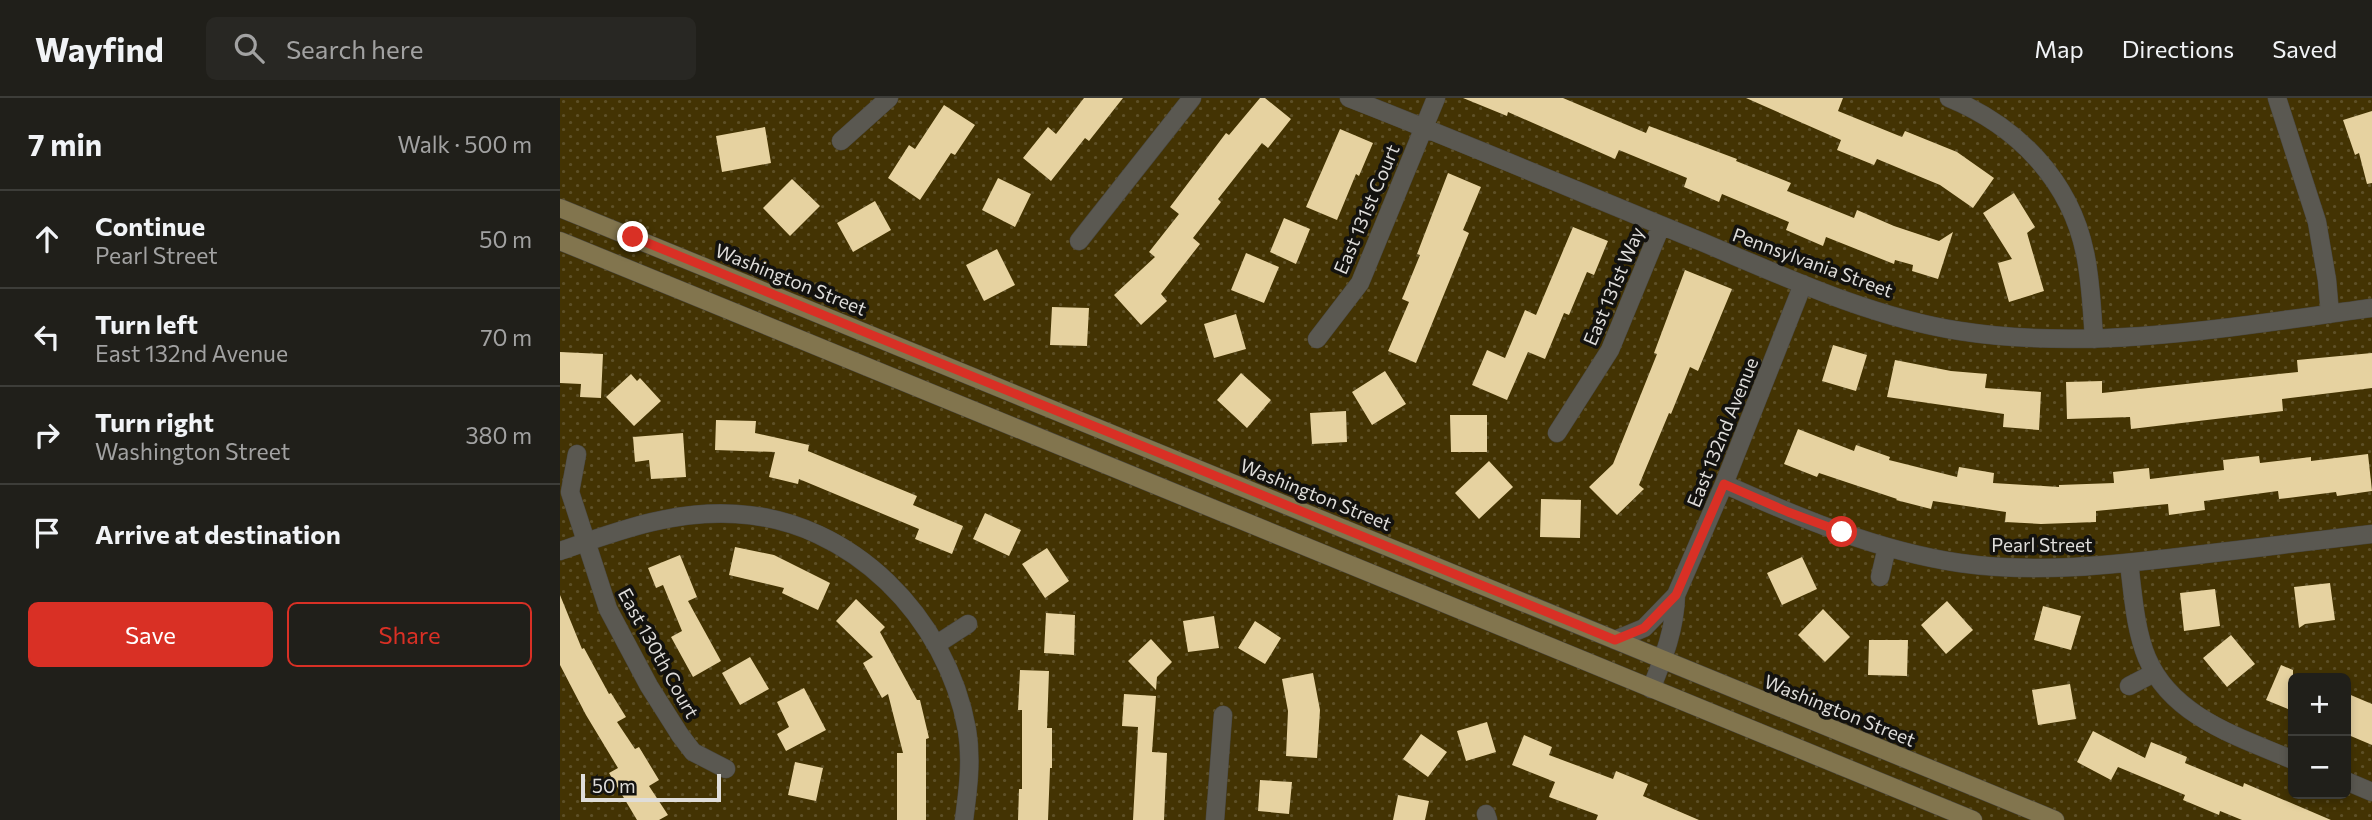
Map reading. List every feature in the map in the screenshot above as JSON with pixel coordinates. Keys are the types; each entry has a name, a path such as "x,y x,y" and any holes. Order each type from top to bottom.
{"main road":[{"name":"Washington Street","path":"560,208 2055,820"},
{"path":"560,241 1972,820"}],"street":[{"path":"841,141 889,98"},
{"path":"1079,241 1192,98"},
{"name":"Pennsylvania Street","path":"1349,98 1803,284 1857,304 1958,331 2048,340 2094,339 2140,336 2372,308"},
{"name":"East 131st Court","path":"1317,339 1360,283 1436,98"},
{"path":"1949,98 2000,125 2039,160 2060,187 2076,220 2085,253 2094,339"},
{"path":"2277,98 2317,222 2326,269 2330,314"},
{"name":"East 131st Way","path":"1557,433 1610,350 1661,226"},
{"name":"East 132nd Avenue","path":"1651,689 1673,629 1676,595 1724,484 1803,284"},
{"name":"East 130th Court","path":"577,454 570,492 608,609 674,725 693,752 726,769"},
{"name":"Pearl Street","path":"1724,484 1788,512 1887,547 1951,562 2001,568 2034,569 2129,563 2372,534"},
{"path":"560,551 618,530 676,516 734,513 775,519 824,538 857,557 889,582 913,609 937,643 961,704 967,731 969,779 964,820"},
{"path":"1880,577 1887,547"},
{"path":"2129,563 2141,639 2154,673 2176,701 2206,721 2288,758"},
{"name":"East 132nd Avenue","path":"1615,640 1644,628 1676,595"},
{"path":"937,643 968,624"},
{"path":"2129,686 2154,673"},
{"path":"1215,820 1223,715"},
{"path":"2351,783 2372,792"}],"shaded area":[{"path":"560,98 2372,98 2372,820 560,820"}],"building":[{"path":"1084,98 1123,98 1089,141 1085,138 1051,181 1023,158 1048,127 1056,134"},
{"path":"1260,98 1265,98 1291,119 1268,148 1262,143 1218,199 1221,202 1193,238 1200,244 1161,294 1167,301 1141,325 1114,295 1155,257 1149,252 1179,214 1170,207 1226,133 1229,135"},
{"path":"1463,98 1563,98 1646,133 1649,126 1737,159 1736,161 1791,183 1787,191 1854,218 1857,210 1939,241 1953,232 1938,279 1912,271 1913,265 1895,260 1894,264 1826,237 1823,246 1786,230 1789,222 1722,194 1719,202 1684,187 1687,178 1619,150 1615,159 1508,112 1507,116"},
{"path":"1746,98 1843,98 1838,111 1902,137 1905,131 1957,152 1994,178 1973,208 1940,185 1877,159 1874,165 1837,150 1841,140"},
{"path":"944,105 975,125 955,155 951,153 920,200 888,178 909,145 915,149"},
{"path":"2372,111 2372,183 2367,184 2359,153 2355,155 2343,120"},
{"path":"765,127 771,163 722,172 716,136"},
{"path":"1340,129 1373,143 1359,176 1356,174 1337,220 1306,207"},
{"path":"1448,173 1481,187 1463,230 1469,233 1416,363 1388,351 1409,302 1402,299"},
{"path":"998,178 1031,194 1015,227 982,210"},
{"path":"792,179 820,206 790,236 763,208"},
{"path":"2014,193 2035,227 2027,233 2044,291 2009,302 1998,263 2012,259 1983,213"},
{"path":"875,201 891,230 853,252 837,223"},
{"path":"1284,218 1310,229 1296,264 1270,252"},
{"path":"1573,227 1608,241 1594,275 1587,272 1569,315 1564,313 1545,359 1528,352 1507,400 1472,385 1487,350 1505,358 1525,310 1536,315"},
{"path":"997,249 1015,285 984,301 966,265"},
{"path":"1246,253 1279,267 1264,303 1231,290"},
{"path":"1685,270 1732,289 1698,371 1690,367 1671,414 1669,413 1639,485 1644,489 1617,515 1589,487 1613,464 1657,354 1654,353"},
{"path":"1052,307 1089,308 1087,346 1050,345"},
{"path":"1236,314 1246,349 1214,358 1204,324"},
{"path":"1833,345 1867,355 1856,391 1822,381"},
{"path":"560,352 603,354 601,398 580,397 581,384 560,383"},
{"path":"2372,353 2372,388 2282,399 2283,411 2131,429 2130,417 2067,419 2066,382 2102,381 2102,393 2298,372 2297,360"},
{"path":"1895,360 1951,371 1987,374 1985,388 2041,392 2039,430 2003,427 2004,414 1887,397"},
{"path":"1385,371 1406,404 1372,425 1352,392"},
{"path":"1241,373 1271,400 1247,428 1217,400"},
{"path":"631,374 637,381 640,378 661,401 634,426 606,397"},
{"path":"1346,411 1347,442 1312,444 1310,413"},
{"path":"1450,415 1487,415 1487,452 1451,452"},
{"path":"716,420 756,421 755,433 809,445 808,451 917,496 913,505 963,526 952,554 915,539 919,529 799,479 798,484 769,477 775,452 715,450"},
{"path":"1798,429 1854,451 1856,445 1890,457 1889,460 1957,477 1959,467 1994,473 1993,483 2059,487 2114,483 2113,472 2149,468 2150,479 2224,470 2223,460 2259,456 2260,463 2311,457 2311,461 2368,454 2372,491 2279,499 2278,491 2204,501 2205,510 2169,515 2168,504 2096,511 2096,522 2005,522 2006,512 1933,501 1931,509 1896,500 1819,473 1817,477 1784,464"},
{"path":"683,433 686,477 651,479 649,460 635,462 633,437"},
{"path":"1489,461 1513,487 1479,519 1455,493"},
{"path":"1541,499 1581,500 1580,538 1540,537"},
{"path":"985,513 1021,530 1009,556 973,539"},
{"path":"735,547 774,555 830,583 818,610 782,593 784,588 729,575"},
{"path":"1047,548 1069,581 1045,598 1022,564"},
{"path":"680,555 697,597 688,601 721,661 693,677 671,637 682,631 663,585 656,588 648,568"},
{"path":"1802,557 1817,589 1782,605 1767,573"},
{"path":"2330,583 2335,620 2305,624 2299,628 2294,587"},
{"path":"2215,589 2220,626 2184,631 2180,593"},
{"path":"560,595 582,649 584,648 609,694 611,693 626,717 617,722 635,749 639,747 659,780 649,786 668,815 659,820 637,820 609,773 618,768 560,665"},
{"path":"856,599 885,627 880,632 917,700 920,700 929,738 926,739 926,820 897,820 897,753 903,753 888,694 882,698 863,663 873,657 836,621"},
{"path":"1947,601 1973,630 1946,654 1921,625"},
{"path":"2043,606 2081,616 2071,650 2034,640"},
{"path":"1823,609 1850,637 1825,662 1798,635"},
{"path":"1046,613 1075,615 1074,655 1044,653"},
{"path":"1214,616 1219,648 1188,652 1183,621"},
{"path":"1255,621 1281,638 1265,664 1238,648"},
{"path":"2231,635 2255,664 2227,687 2203,658"},
{"path":"1151,639 1172,662 1157,677 1156,690 1128,661"},
{"path":"1869,640 1908,640 1907,676 1868,675"},
{"path":"750,657 769,689 740,705 722,673"},
{"path":"2281,665 2293,670 2293,673 2288,673 2288,709 2266,700"},
{"path":"1020,670 1049,671 1047,728 1052,728 1052,768 1048,820 1018,820 1019,789 1022,789 1022,710 1018,710"},
{"path":"1313,673 1320,710 1317,758 1286,756 1288,711 1282,679"},
{"path":"2070,684 2076,719 2038,725 2032,690"},
{"path":"804,688 826,730 786,751 777,734 789,727 777,702"},
{"path":"1124,694 1156,696 1152,752 1167,753 1164,820 1133,820 1138,727 1122,726"},
{"path":"2351,695 2372,704 2372,745 2351,736"},
{"path":"1487,722 1496,752 1466,761 1457,731"},
{"path":"2093,731 2145,758 2151,742 2187,757 2185,763 2243,787 2244,783 2331,820 2242,820 2220,811 2219,815 2183,800 2185,795 2118,767 2111,780 2077,762"},
{"path":"1421,734 1447,752 1428,777 1403,759"},
{"path":"1524,735 1552,747 1549,755 1613,779 1616,771 1648,784 1643,796 1699,820 1596,820 1598,815 1549,797 1555,782 1512,765"},
{"path":"795,762 823,768 816,801 788,795"},
{"path":"1260,780 1292,782 1289,814 1258,811"},
{"path":"1398,795 1429,801 1425,820 1393,820"}],"route":[{"path":"633,237 1615,640 1644,628 1676,595 1724,484 1842,532"}]}
